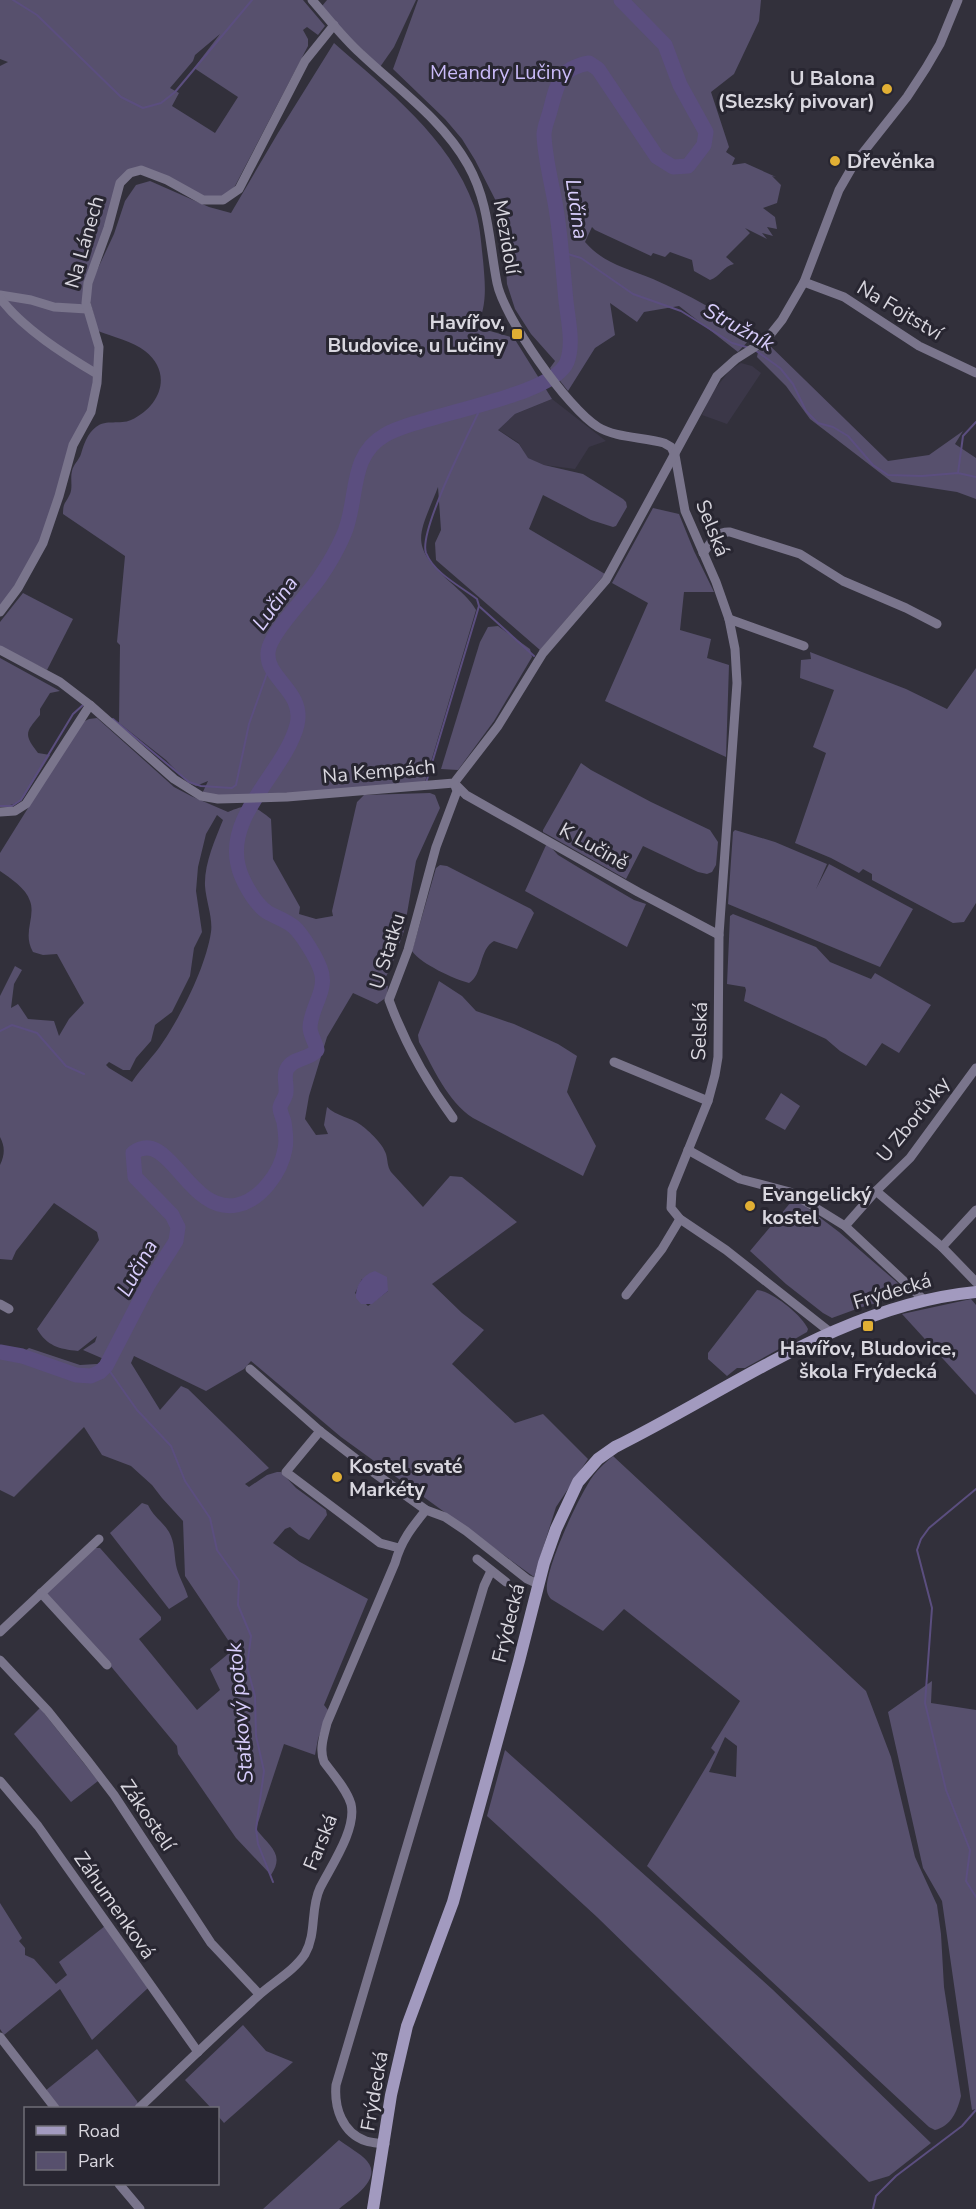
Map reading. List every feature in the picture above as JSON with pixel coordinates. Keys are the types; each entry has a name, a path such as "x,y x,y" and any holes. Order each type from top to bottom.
{"street":[{"name":"Mezidolí","path":"312,0 359,53 450,138 468,165 482,195 503,304 518,332 568,398 585,417 599,428 664,443 671,447 675,455"},
{"path":"675,455 712,384 723,370 766,339 778,327 804,282 839,190 854,164 907,97 926,68 940,44 958,0"},
{"name":"Na Lánech","path":"0,612 18,588 42,543 59,496 73,446 91,412 99,347 87,309 88,283 108,228 120,183 130,173 141,170 167,180 203,200 223,200 239,189 305,61 333,25"},
{"name":"Na Fojtství","path":"804,282 844,297 919,346 976,373"},
{"path":"0,296 31,300 54,307 87,309"},
{"path":"0,296 8,309 77,362 97,374"},
{"name":"Selská","path":"675,455 685,511 716,582 729,619 735,649 737,683 719,935 718,1057 716,1075 708,1101 674,1180 670,1199 672,1210 680,1219"},
{"name":"Na Kempách","path":"90,705 174,779 201,796 218,799 275,797 454,783 498,726 543,653 606,580 675,455"},
{"path":"703,554 715,536 722,532 730,532 800,554 843,581 937,624"},
{"path":"729,619 804,646"},
{"path":"0,650 60,682 90,705 26,804 15,811 0,812"},
{"name":"K Lučině","path":"454,783 466,795 719,935"},
{"name":"U Statku","path":"453,1118 425,1079 400,1032 389,1000 408,950 436,847 457,791 454,783"},
{"path":"614,1062 708,1101"},
{"name":"U Zborůvky","path":"845,1226 910,1158 976,1068"},
{"path":"688,1150 740,1179 790,1192 845,1226 924,1300"},
{"name":"U Zborůvky","path":"876,1191 942,1247 976,1282"},
{"path":"942,1247 976,1210"},
{"path":"626,1295 662,1249 680,1219 726,1250 830,1332"},
{"name":"Frýdecká","path":"373,2209 391,2095 407,2026 453,1902 512,1690 538,1584 556,1529 584,1474 615,1447 830,1332 924,1300 976,1292"},
{"path":"250,1369 320,1431 373,1472 426,1510 445,1517 527,1579 538,1584"},
{"path":"320,1431 286,1472 380,1543 399,1548"},
{"name":"Farská","path":"141,2107 259,1994 296,1965 305,1954 313,1932 315,1901 350,1826 352,1812 350,1802 324,1762 321,1747 335,1704 395,1563 399,1548 406,1535 426,1510"},
{"path":"0,1632 99,1539"},
{"path":"477,1559 506,1582"},
{"path":"385,2144 366,2141 346,2127 336,2108 336,2085 484,1586 491,1570"},
{"path":"41,1593 107,1665"},
{"name":"Zákostelí","path":"0,1660 48,1711 88,1761 114,1795 211,1943 259,1994"},
{"name":"Záhumenková","path":"0,1780 38,1826 198,2052"},
{"path":"0,2037 53,2107"},
{"path":"120,2185 140,2209"}],"shaded area":[{"path":"741,363 752,366 761,373 727,424 702,415 711,394 730,370"},
{"path":"552,399 606,441 589,447 575,469 544,465 527,458 519,443 497,429 515,414"},
{"path":"375,1271 387,1277 388,1291 372,1304 361,1304 356,1298 359,1285 364,1277"}],"green space":[{"path":"0,0 303,0 325,26 318,35 307,27 303,30 308,39 308,46 235,186 225,195 215,198 205,197 153,173 124,175 86,303 99,347 91,412 73,445 43,543 0,612 0,66 8,62 0,59","holes":["220,34 194,68 238,97 215,133 172,106 179,93 170,88 193,61 195,55"]},
{"path":"327,0 416,0 394,47 380,67 343,31 322,6"},
{"name":"Meandry Lučiny","path":"418,0 761,0 759,21 734,74 711,92 729,147 726,152 735,158 732,165 745,163 776,177 772,176 781,185 777,203 763,208 775,217 777,229 767,227 773,236 762,233 767,239 745,228 750,233 726,257 734,264 710,280 694,271 692,260 670,252 665,257 653,253 651,256 592,227 585,242 600,256 692,298 741,328 752,337 738,352 679,306 644,312 637,322 610,303 615,335 595,348 568,391 550,368 555,361 531,334 515,309 507,284 500,209 475,160 462,139 445,119 393,69"},
{"path":"334,43 395,97 433,137 463,181 474,206 480,233 485,286 484,303 476,327 514,338 552,399 515,414 498,430 519,444 528,458 544,465 583,474 623,499 627,507 616,526 613,527 591,520 543,495 529,529 605,574 540,650 436,560 435,543 441,530 438,487 422,529 423,548 437,569 471,602 476,610 425,782 286,794 201,796 208,781 196,786 186,781 166,760 119,723 120,645 117,642 125,556 63,514 64,505 71,491 71,474 90,433 100,425 131,420 141,414 156,398 160,388 159,369 145,351 129,342 98,331 90,301 92,281 114,234 125,201 136,185 150,181 209,207 231,213"},
{"path":"761,337 888,461 929,455 963,431 955,444 976,458 976,499 957,492 892,482 810,419 786,386 757,357"},
{"path":"653,508 679,514 714,592 684,592 680,630 711,639 707,658 729,665 726,757 605,701 648,603 612,583"},
{"path":"23,593 73,619 47,670 0,647 0,622"},
{"path":"498,626 530,649 532,657 494,721 458,770 441,769 480,642 488,627"},
{"path":"810,652 906,689 947,709 976,668 976,903 964,922 953,923 872,880 872,874 863,869 859,873 795,843 826,753 813,747 834,690 800,678 801,660 811,659"},
{"path":"0,658 60,691 50,693 40,709 40,715 28,733 38,753 50,755 24,797 7,806 0,806"},
{"path":"97,718 174,787 228,812 241,807 251,807 271,819 273,859 300,907 299,914 316,919 333,916 332,911 357,802 364,795 430,793 435,795 440,808 416,861 404,931 382,984 388,986 387,997 377,1004 353,993 327,1037 309,1096 305,1119 316,1135 328,1134 324,1125 327,1107 361,1125 382,1146 391,1172 423,1207 450,1176 462,1177 517,1222 432,1284 462,1313 484,1330 452,1364 515,1423 543,1414 588,1459 556,1507 534,1577 341,1437 251,1361 244,1369 206,1391 134,1356 131,1363 160,1410 181,1386 188,1389 269,1468 245,1484 249,1487 267,1475 281,1472 296,1488 326,1510 327,1515 309,1540 290,1527 285,1529 273,1543 300,1562 368,1599 324,1705 328,1710 315,1755 284,1744 256,1829 271,1846 276,1856 277,1861 271,1875 236,1838 178,1754 177,1746 109,1664 111,1662 108,1662 45,1594 93,1548 100,1548 161,1617 161,1620 139,1639 197,1710 220,1690 210,1669 234,1649 185,1576 183,1521 152,1485 131,1466 102,1455 84,1427 14,1497 0,1490 0,1353 15,1358 29,1348 80,1365 113,1363 83,1350 95,1342 97,1336 78,1351 54,1346 37,1329 99,1240 97,1232 54,1203 16,1251 12,1260 0,1259 0,1165 4,1151 0,1137 0,996 15,966 22,970 14,984 11,1008 18,1004 28,1019 54,1021 59,1036 69,1019 84,1003 57,954 43,955 33,952 29,938 30,901 13,880 0,871 0,853 81,723","holes":["217,815 223,820 206,869 205,886 211,932 204,960 185,1004 170,1031 132,1082 106,1065 109,1062 123,1070 130,1070 136,1058 151,1041 155,1025 172,1012 190,976 194,948 202,932 196,891 198,867 206,834","362,1279 388,1291 368,1306 355,1293"]},
{"path":"581,763 651,802 710,830 718,842 716,865 712,872 707,874 698,872 643,846 626,879 543,832"},
{"path":"735,830 775,842 827,864 816,889 829,864 913,909 880,967 728,904 733,832"},
{"path":"547,843 558,855 634,900 646,904 627,947 525,891"},
{"path":"440,865 447,866 531,909 534,913 517,949 494,941 486,950 477,974 469,983 430,966 412,951 436,868"},
{"path":"733,914 816,947 830,962 871,979 875,973 931,1005 899,1053 882,1043 866,1066 840,1051 826,1039 744,1001 745,987 727,984 730,916"},
{"path":"439,981 462,996 476,1011 514,1024 558,1044 577,1056 567,1092 596,1146 583,1176 473,1118 448,1094 419,1042 418,1035"},
{"path":"781,1093 800,1106 785,1130 765,1119"},
{"path":"798,1201 839,1232 907,1291 906,1295 832,1318 786,1284 750,1251 791,1202"},
{"path":"757,1290 763,1291 786,1305 805,1323 807,1332 793,1340 790,1337 787,1340 788,1344 745,1368 737,1368 727,1376 708,1359 708,1353"},
{"path":"971,1299 976,1305 976,1395 902,1314"},
{"path":"613,1456 866,1691 891,1757 915,1857 937,1905 944,1987 961,2096 952,2118 941,2128 935,2130 929,2127 647,1866 715,1752 711,1748 740,1701 624,1609 603,1631 548,1595 551,1567 572,1515 593,1476","holes":["725,1737 737,1746 736,1777 709,1772"]},
{"path":"142,1503 148,1505 171,1536 177,1569 188,1597 169,1609 110,1533"},
{"path":"932,1681 931,1703 976,1710 976,2109 972,2110 942,1901 923,1868 888,1712"},
{"path":"40,1708 98,1781 71,1802 14,1734"},
{"path":"505,1750 772,1989 931,2143 889,2176 869,2182 597,1917 487,1816"},
{"path":"0,1903 22,1938 19,1941 25,1948 25,1955 34,1959 56,1984 67,1975 59,1962 105,1926 148,1988 92,2040 60,1989 4,2035 0,2029"},
{"path":"243,2025 266,2051 293,2062 224,2123 219,2117 219,2107 210,2107 185,2080"},
{"path":"97,2049 138,2104 136,2107 58,2107 45,2091"},
{"path":"339,2140 364,2158 371,2168 369,2181 358,2194 339,2209 263,2209"}],"waterway":[{"path":"13,0 37,15 121,97 143,108 161,103 175,92 252,0"},
{"name":"Lučina","path":"0,1352 22,1356 76,1375 91,1376 106,1366 148,1285 176,1241 178,1227 172,1215 135,1177 133,1153 146,1148 158,1151 192,1186 205,1197 220,1205 237,1205 254,1197 268,1184 279,1167 286,1142 280,1108 286,1094 286,1072 293,1062 310,1056 317,1050 310,1027 321,990 322,976 305,940 288,922 267,912 257,903 245,884 238,865 237,846 240,828 258,793 291,742 297,725 296,703 269,662 270,645 320,577 336,550 349,521 360,466 365,454 373,444 385,435 403,427 513,395 538,385 557,374 567,362 570,332 561,243 544,135 555,93 565,74 579,65 589,63 598,69 657,157 673,167 688,166 704,145 706,132 680,85 665,45 621,0"},
{"name":"Stružník","path":"561,252 581,258 633,294 681,311 732,343 750,348"},
{"name":"Stružník","path":"755,350 780,368 793,384 806,411 818,423 833,427 848,436 873,465 888,475 922,476 958,473 976,477"},
{"path":"426,783 479,606 477,599 435,567 426,553 426,541 437,503 483,403"},
{"path":"958,473 963,436 976,422"},
{"path":"480,607 534,656"},
{"path":"113,719 189,782 201,786 232,788 236,785 249,724 270,665"},
{"path":"0,806 12,806 21,800 73,714 83,705"},
{"path":"0,1031 12,1025 37,1033 66,1066 84,1074"},
{"name":"Statkový potok","path":"106,1366 137,1410 171,1446 185,1481 210,1518 217,1550 239,1581 238,1605 251,1636 247,1667 255,1696 256,1736 264,1771 256,1829 258,1844 273,1882"},
{"path":"976,1489 929,1528 917,1550 932,1608 925,1703 946,1790 970,1850 966,1881 976,1897"},
{"path":"873,2209 876,2196 896,2176 962,2126 976,2110"}],"place":[{"name":"U Balona (Slezský pivovar)","path":"887,89"},
{"name":"Dřevěnka","path":"835,161"},
{"name":"Havířov, Bludovice, u Lučiny","path":"517,334"},
{"name":"Evangelický kostel","path":"750,1206"},
{"name":"Havířov, Bludovice, škola Frýdecká","path":"868,1326"},
{"name":"Kostel svaté Markéty","path":"337,1477"}]}
